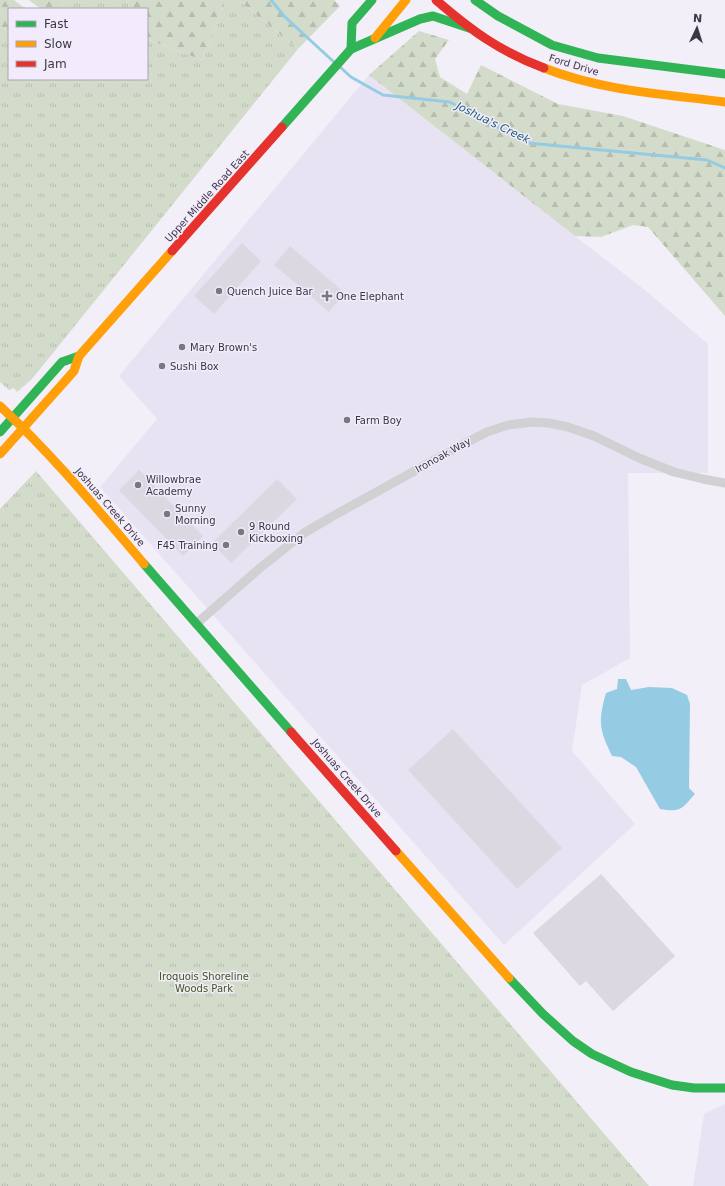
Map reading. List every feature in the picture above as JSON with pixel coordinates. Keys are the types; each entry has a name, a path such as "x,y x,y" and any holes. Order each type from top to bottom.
{"main road":[{"path":"349,52 352,24 372,0"},
{"name":"Upper Middle Road East","path":"0,454 74,371 79,356 349,52 373,40 406,0"},
{"name":"Ford Drive","path":"436,0 469,28 485,39 518,57 553,72 587,82 633,91 725,102"},
{"name":"Ford Drive","path":"475,0 498,16 552,45 598,58 725,74"},
{"path":"373,40 420,19 433,16 469,28"},
{"name":"Upper Middle Road East","path":"0,432 62,362 79,356"},
{"name":"Joshuas Creek Drive","path":"0,406 24,428 95,507 196,624 487,954 544,1014 573,1041 592,1054 638,1074 672,1085 694,1088 725,1088"}],"street":[{"name":"Ironoak Way","path":"196,624 260,568 304,533 458,447 487,432 508,425 532,422 549,423 568,427 594,436 639,458 674,472 725,483"}],"shaded area":[{"path":"369,75 645,290 708,344 708,473 628,473 630,658 582,685 572,751 635,824 504,945 100,487 157,419 119,376"},
{"path":"725,1104 725,1186 693,1186 704,1114"}],"green space":[{"path":"0,0 14,0 25,8 8,8 8,31 0,27"},
{"path":"29,0 65,0 62,8 40,8"},
{"path":"65,0 127,0 130,8 62,8"},
{"path":"127,0 225,0 202,60 148,39 148,8 130,8"},
{"path":"225,0 239,0 298,49 32,379 17,392 14,388 9,390 0,382 0,27 8,31 8,80 148,80 148,39 202,60"},
{"path":"239,0 334,0 340,6 298,49"},
{"path":"419,31 449,40 435,59 440,77 467,94 481,65 558,104 623,116 725,150 725,316 648,227 633,225 601,237 575,236 369,75"},
{"name":"Iroquois Shoreline Woods Park","path":"36,471 649,1186 0,1186 0,509"}],"water":[{"path":"618,679 626,679 631,690 649,687 672,688 687,695 690,704 689,788 695,794 684,806 677,810 660,809 636,767 621,757 612,756 604,739 601,719 606,693 617,689"}],"building":[{"path":"242,243 261,261 214,314 194,296"},
{"path":"290,246 345,293 329,312 274,265"},
{"path":"139,470 203,536 183,556 119,490"},
{"path":"277,479 297,499 231,563 212,543"},
{"path":"453,729 562,848 517,889 408,770"},
{"path":"601,874 675,956 613,1011 586,981 580,986 533,933"}],"waterway":[{"name":"Joshua's Creek","path":"271,0 285,17 335,63"},
{"name":"Joshua's Creek","path":"340,67 351,77 383,95 450,102 528,143 707,160 725,168"}],"traffic: fast":[{"path":"351,49 352,23 372,0"},
{"path":"475,0 498,16 552,45 598,58 725,74"},
{"path":"282,127 351,49 420,19 433,16 469,28"},
{"path":"0,432 62,362 79,356"},
{"path":"144,564 291,732"},
{"path":"509,978 543,1014 573,1041 592,1054 631,1072 672,1085 694,1088 725,1088"}],"traffic: slow":[{"path":"375,38 406,0"},
{"path":"544,68 566,76 611,87 725,102"},
{"path":"0,454 74,371 79,356 172,251"},
{"path":"0,406 38,443 144,564"},
{"path":"396,851 509,978"}],"traffic: jam":[{"path":"436,0 474,31 513,55 544,68"},
{"path":"172,251 282,127"},
{"path":"291,732 396,851"}],"place":[{"name":"Quench Juice Bar","path":"219,291"},
{"name":"One Elephant","path":"327,296"},
{"name":"Mary Brown's","path":"182,347"},
{"name":"Sushi Box","path":"162,366"},
{"name":"Farm Boy","path":"347,420"},
{"name":"Willowbrae Academy","path":"138,485"},
{"name":"Sunny Morning","path":"167,514"},
{"name":"9 Round Kickboxing","path":"241,532"},
{"name":"F45 Training","path":"226,545"}]}
